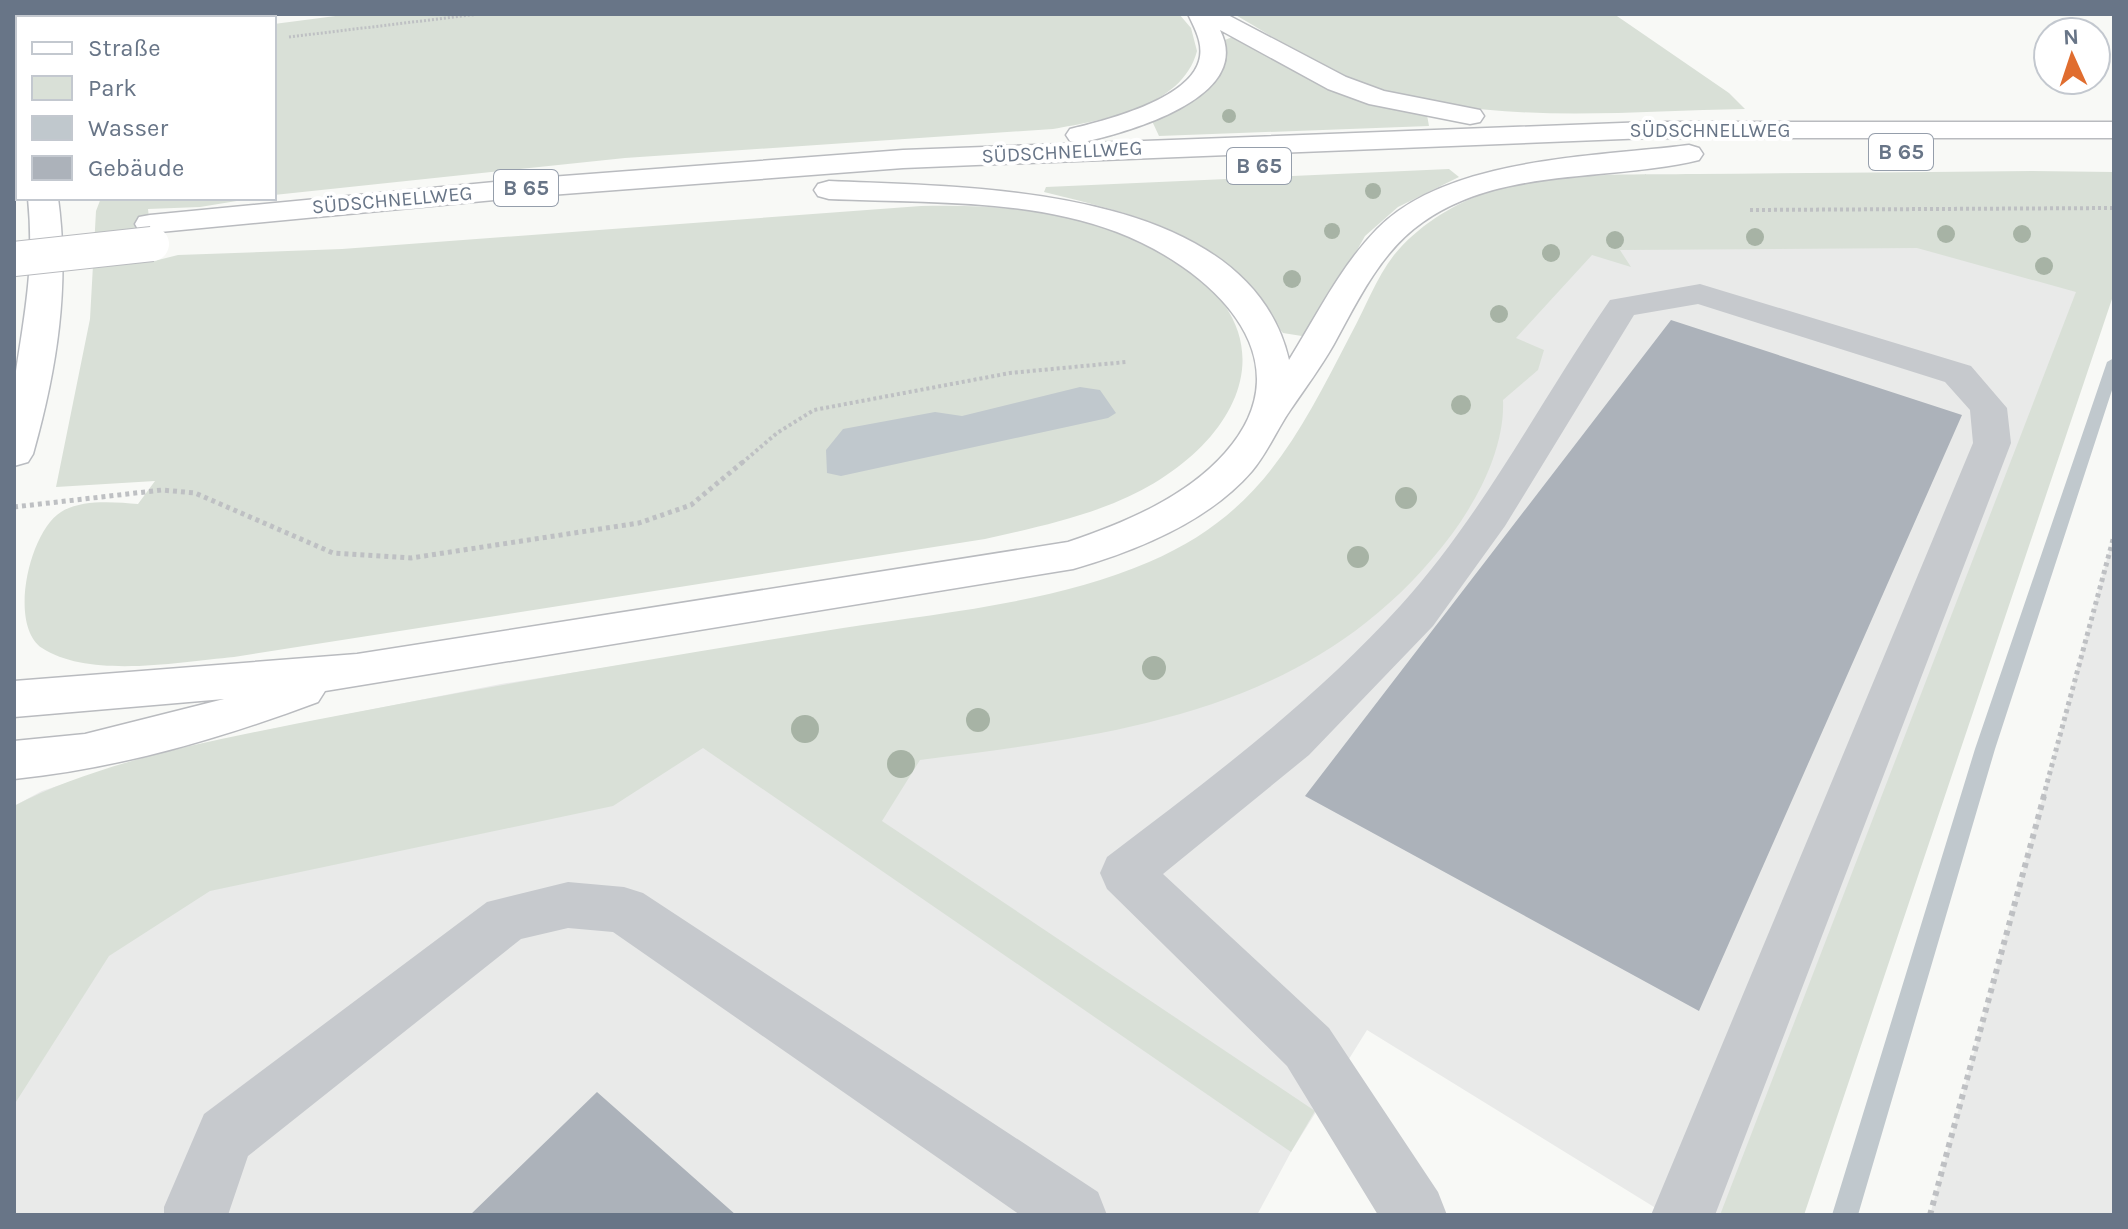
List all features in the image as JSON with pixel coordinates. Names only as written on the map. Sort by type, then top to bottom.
[{"type":"main road","points":[[903,159],[1054,141],[1096,132],[1161,107],[1208,75],[1216,58],[1216,42],[1200,14]]},
{"type":"main road","points":[[1208,14],[1297,63],[1378,98],[1514,122],[1648,130]]},
{"type":"main road","name":"SÜDSCHNELLWEG","points":[[14,259],[151,234],[537,187],[903,159],[1648,130],[2114,130]]},
{"type":"main road","name":"SÜDSCHNELLWEG","points":[[14,238],[151,234],[1250,166],[1689,154],[2114,153]]},
{"type":"main road","points":[[14,699],[357,671],[1073,555],[1117,540],[1202,494],[1234,467],[1299,374],[1373,252],[1395,227],[1433,202],[1480,185],[1689,154]]},
{"type":"main road","points":[[829,190],[1019,200],[1077,210],[1160,240],[1226,284],[1251,312],[1267,342],[1275,375],[1272,410]]},
{"type":"main road","points":[[14,454],[37,363],[47,303],[50,250],[43,200]]},
{"type":"main road","points":[[26,766],[215,721],[357,671]]},
{"type":"lane","points":[[1415,1215],[1308,1047],[1126,873],[1292,742],[1417,615],[1491,517],[1622,307],[1700,294],[1958,374],[1988,408],[1992,443],[1683,1215]]},
{"type":"lane","points":[[196,1215],[196,1207],[226,1135],[506,919],[568,905],[624,910],[1075,1215]]},
{"type":"path","points":[[284,38],[479,14]]},
{"type":"path","points":[[1750,210],[2114,208]]},
{"type":"path","points":[[14,507],[68,498],[162,490],[195,493],[333,553],[411,558],[639,523],[691,505],[777,433],[814,410],[1010,373],[1126,362]]},
{"type":"path","points":[[1930,1215],[2114,536]]},
{"type":"shaded area","points":[[2114,223],[1740,1215],[1667,1215],[1367,1030],[1291,1152],[1257,1215],[14,1215],[14,806],[42,791],[118,766],[267,730],[501,684],[659,659],[684,719],[1129,661],[1495,251]]},
{"type":"shaded area","points":[[2114,533],[2114,1215],[1930,1215]]},
{"type":"green space","points":[[14,14],[186,14],[16,16],[14,27]]},
{"type":"green space","points":[[351,14],[1179,14],[1191,28],[1197,51],[1189,70],[1175,86],[1158,98],[1117,115],[1053,129],[625,158],[276,195],[276,24]]},
{"type":"green space","points":[[1234,14],[1614,14],[1729,93],[1745,109],[1552,113],[1456,106],[1409,97],[1346,76]]},
{"type":"green space","points":[[1232,37],[1427,115],[1429,126],[1159,136],[1152,121],[1203,90],[1213,80],[1225,55],[1225,40]]},
{"type":"green space","points":[[1449,169],[1459,177],[1398,207],[1365,236],[1308,337],[1283,333],[1237,274],[1194,242],[1146,221],[1044,192],[1046,187]]},
{"type":"green space","points":[[2114,172],[2114,293],[1804,1215],[1720,1215],[2076,292],[1917,248],[1620,250],[1631,267],[1592,255],[1516,338],[1544,350],[1538,370],[1503,400],[1500,436],[1495,453],[1481,488],[1462,520],[1399,594],[1341,641],[1279,677],[1212,704],[1142,724],[1070,739],[920,760],[882,821],[1315,1111],[1291,1152],[703,748],[613,806],[210,891],[109,956],[14,1105],[14,806],[50,789],[88,774],[171,750],[256,732],[590,670],[1037,597],[1149,562],[1188,543],[1248,496],[1272,468],[1313,406],[1394,255],[1435,218],[1485,193],[1535,181],[1589,176]]},
{"type":"green space","points":[[100,200],[243,200],[200,207],[148,209],[154,261],[178,255],[342,249],[921,206],[982,207],[1042,213],[1101,226],[1129,237],[1157,250],[1203,281],[1231,315],[1242,351],[1239,387],[1222,421],[1195,453],[1158,481],[1114,503],[1034,528],[985,539],[234,657],[162,665],[84,663],[42,648],[32,636],[26,620],[25,600],[32,558],[40,538],[61,512],[88,503],[138,504],[155,481],[56,487],[90,319],[96,211]]},
{"type":"water","points":[[1080,387],[1100,390],[1116,413],[1108,418],[841,476],[827,473],[826,450],[843,429],[935,412],[962,416]]},
{"type":"building","points":[[1671,320],[1962,415],[1699,1011],[1305,796]]},
{"type":"building","points":[[597,1092],[736,1215],[470,1215]]},
{"type":"waterway","points":[[1845,1215],[1985,749],[2114,362]]}]
